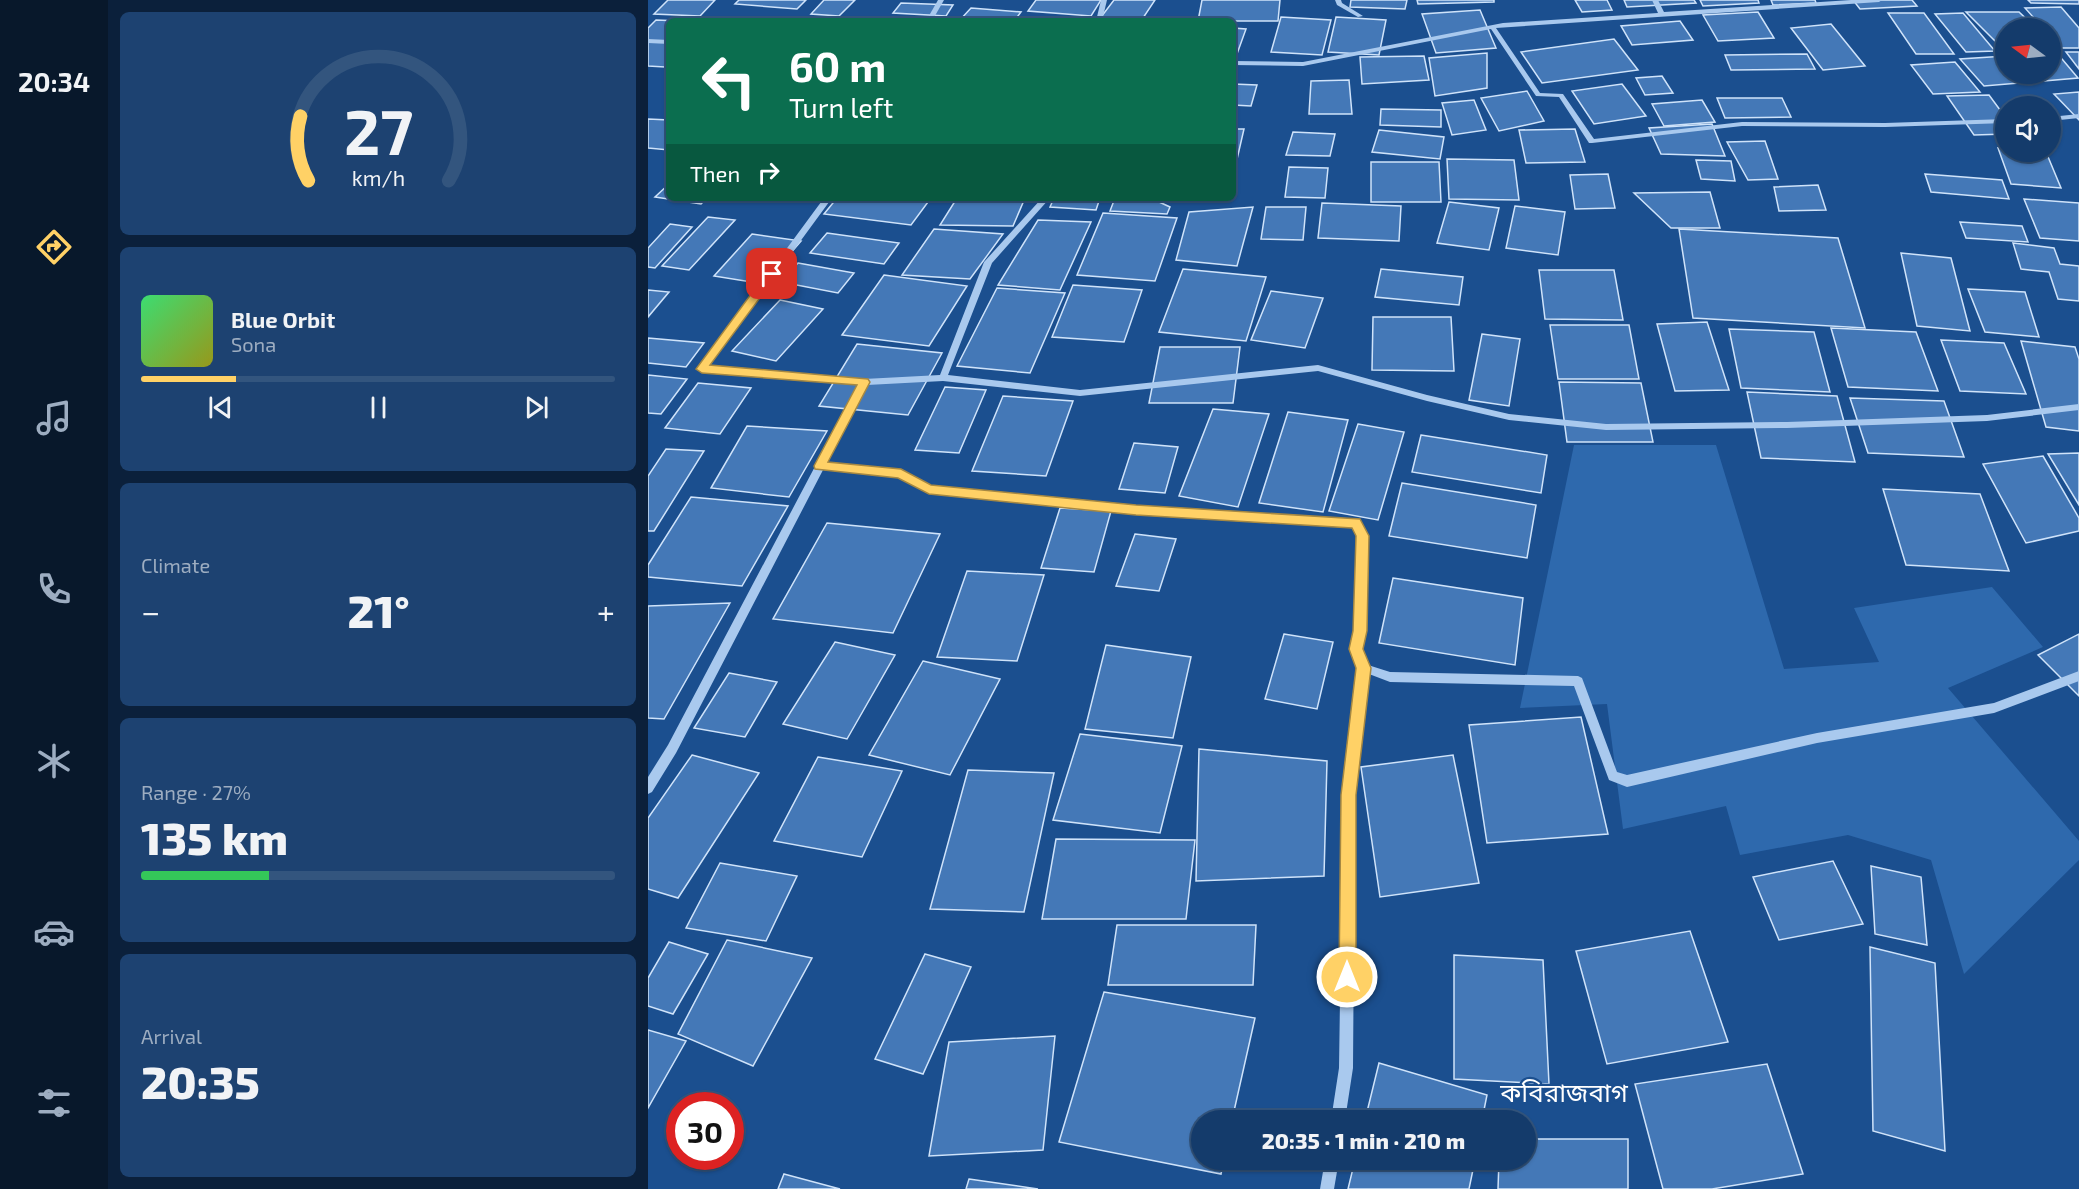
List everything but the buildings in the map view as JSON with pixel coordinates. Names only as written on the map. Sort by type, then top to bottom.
[{"type":"street","points":[[931,18],[941,0]]},
{"type":"street","points":[[1100,18],[1104,0]]},
{"type":"street","points":[[1338,0],[1339,4],[1360,16]]},
{"type":"street","points":[[1655,0],[1662,15]]},
{"type":"street","points":[[1765,0],[1768,8]]},
{"type":"street","points":[[1236,63],[1303,64],[1503,25],[1879,0]]},
{"type":"street","points":[[1493,28],[1538,95],[1561,95],[1592,141],[1742,124],[1995,121]]},
{"type":"street","points":[[648,41],[666,42]]},
{"type":"street","points":[[2061,118],[2079,116]]},
{"type":"street","points":[[826,201],[702,369],[864,382],[943,378],[1080,393],[1318,368],[1427,398],[1509,417],[1606,427],[1787,425],[1987,418],[2079,407]]},
{"type":"street","points":[[943,378],[988,262],[1043,201]]},
{"type":"street","points":[[648,788],[677,738],[864,382]]},
{"type":"street","points":[[820,466],[901,474],[929,489],[1136,510],[1356,523],[1363,536],[1360,631],[1356,649],[1364,668],[1349,795],[1346,1068],[1340,1110]]},
{"type":"street","points":[[1364,668],[1390,677],[1578,681],[1613,776],[1627,781],[1817,738],[1994,708],[2079,676]]},
{"type":"street","points":[[1327,1189],[1330,1170]]},
{"type":"shaded area","points":[[1574,445],[1716,445],[1784,669],[1879,662],[1854,608],[1992,587],[2043,647],[1948,688],[2079,841],[2079,860],[1964,974],[1931,860],[1848,835],[1740,855],[1726,806],[1623,829],[1607,704],[1520,708]]},
{"type":"district","name":"কবিরাজবাগ","points":[[1564,1091]]},
{"type":"route","points":[[772,274],[702,369],[864,382],[820,466],[901,474],[929,489],[1136,510],[1356,523],[1363,536],[1360,631],[1356,649],[1364,668],[1349,795],[1347,977]]}]
